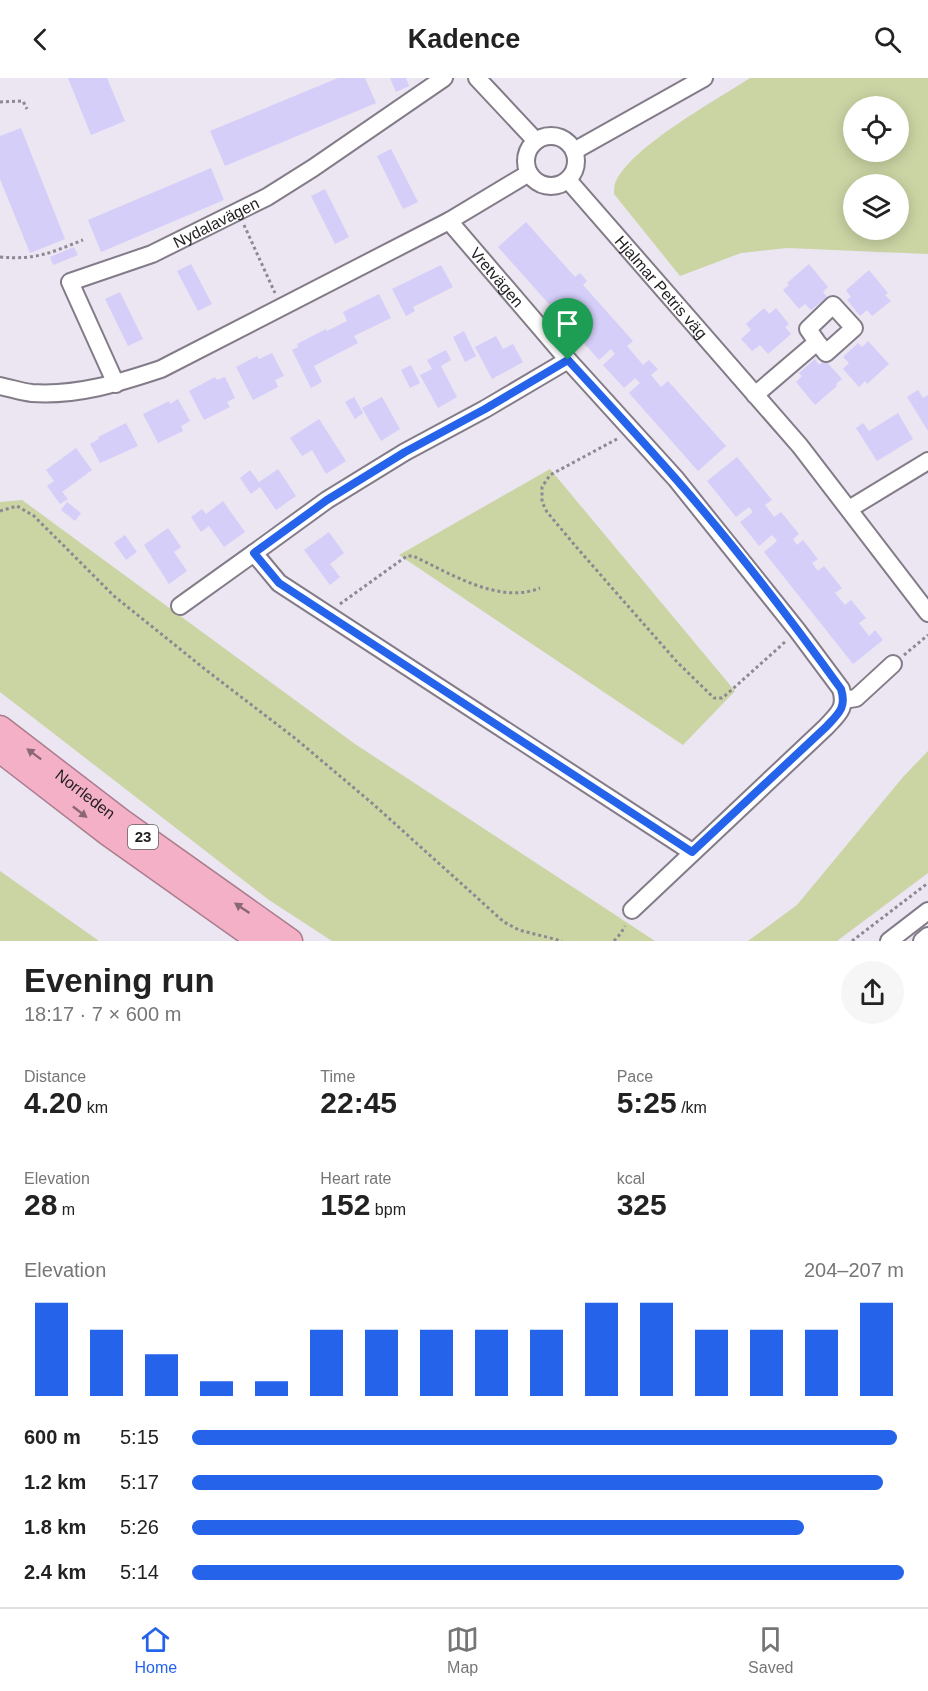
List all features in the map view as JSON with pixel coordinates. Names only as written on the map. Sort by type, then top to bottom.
[{"type":"highway","name":"Norrleden","points":[[0,728],[121,821],[290,941]]},
{"type":"highway","name":"Norrleden","points":[[0,750],[109,834],[260,941]]},
{"type":"street","name":"Nydalavägen","points":[[116,384],[70,282],[152,254],[267,197],[444,78]]},
{"type":"street","points":[[477,78],[536,141]]},
{"type":"street","points":[[574,151],[701,79]]},
{"type":"street","points":[[550,136],[557,137],[564,140],[574,151],[576,167],[568,180],[562,184],[547,187],[539,184],[528,173],[527,153],[536,141],[550,136]]},
{"type":"street","points":[[0,386],[31,393],[74,392],[116,384],[161,369],[449,221],[528,173]]},
{"type":"street","name":"Hjalmar Petris väg","points":[[568,180],[800,446],[928,613]]},
{"type":"street","name":"Vretvägen","points":[[449,221],[568,360],[676,479],[797,630],[841,689],[844,700]]},
{"type":"street","points":[[755,395],[817,342]]},
{"type":"street","points":[[180,606],[327,500],[405,452],[485,409],[568,360]]},
{"type":"street","points":[[849,509],[928,461]]},
{"type":"street","points":[[254,553],[279,583],[692,852]]},
{"type":"street","points":[[632,910],[826,727],[840,712],[844,700],[856,698],[893,664]]},
{"type":"street","points":[[889,941],[928,911]]},
{"type":"street","points":[[921,941],[928,936]]},
{"type":"path","points":[[0,102],[23,101],[27,109]]},
{"type":"path","points":[[238,211],[282,308]]},
{"type":"path","points":[[0,257],[27,259],[82,240]]},
{"type":"path","points":[[632,431],[550,475],[545,481],[542,487],[542,502],[560,527],[677,662],[714,698],[722,698],[727,694],[797,630]]},
{"type":"path","points":[[0,511],[17,506],[34,516],[114,596],[296,739],[373,804],[504,922],[519,930],[562,941]]},
{"type":"path","points":[[327,614],[407,556],[413,556],[446,573],[509,594],[532,592],[540,588]]},
{"type":"path","points":[[893,664],[928,635]]},
{"type":"path","points":[[852,941],[928,883]]},
{"type":"green space","points":[[750,78],[928,78],[928,254],[787,248],[741,253],[680,276],[614,194],[615,184],[625,167],[640,153],[697,111]]},
{"type":"green space","points":[[550,469],[735,691],[683,745],[399,555]]},
{"type":"green space","points":[[22,500],[355,744],[655,941],[332,941],[269,900],[0,692],[0,502]]},
{"type":"green space","points":[[928,751],[928,873],[837,941],[748,941],[797,905],[903,777]]},
{"type":"green space","points":[[0,871],[99,941],[0,941]]},
{"type":"building","points":[[68,78],[107,78],[125,121],[91,135]]},
{"type":"building","points":[[338,78],[365,78],[376,103],[225,166],[210,131]]},
{"type":"building","points":[[390,78],[406,78],[409,86],[396,92]]},
{"type":"building","points":[[21,128],[65,239],[30,253],[0,179],[0,136]]},
{"type":"building","points":[[391,149],[418,202],[403,209],[377,156]]},
{"type":"building","points":[[211,168],[224,200],[101,252],[88,220]]},
{"type":"building","points":[[325,189],[349,237],[335,244],[311,196]]},
{"type":"building","points":[[526,222],[575,277],[580,273],[587,281],[583,285],[633,341],[627,346],[643,365],[649,360],[658,369],[651,375],[661,387],[668,381],[726,446],[698,471],[629,393],[640,383],[635,378],[624,388],[603,365],[615,354],[611,349],[599,360],[498,247]]},
{"type":"building","points":[[74,247],[78,255],[53,265],[50,257]]},
{"type":"building","points":[[191,264],[212,304],[198,311],[177,271]]},
{"type":"building","points":[[809,264],[828,287],[823,292],[827,297],[811,310],[805,304],[799,309],[783,290],[789,285],[787,283]]},
{"type":"building","points":[[441,265],[453,287],[413,307],[415,311],[406,316],[392,289]]},
{"type":"building","points":[[869,270],[888,293],[885,295],[891,301],[872,316],[867,310],[860,316],[847,300],[851,297],[846,290]]},
{"type":"building","points":[[120,292],[143,339],[128,346],[105,299]]},
{"type":"building","points":[[379,294],[391,318],[354,336],[358,343],[314,366],[322,382],[311,388],[292,350],[298,347],[297,344],[347,321],[343,312]]},
{"type":"building","points":[[764,308],[769,314],[776,308],[789,324],[785,327],[791,334],[768,354],[760,345],[752,351],[741,339],[751,330],[746,324]]},
{"type":"building","points":[[464,331],[476,356],[465,362],[453,337]]},
{"type":"building","points":[[496,336],[503,349],[513,344],[523,362],[492,379],[475,347]]},
{"type":"building","points":[[868,341],[889,364],[867,384],[865,381],[859,387],[843,369],[849,363],[843,357],[858,343],[862,347]]},
{"type":"building","points":[[446,350],[451,360],[441,366],[457,397],[438,408],[420,375],[432,369],[427,360]]},
{"type":"building","points":[[272,353],[284,376],[275,380],[278,387],[253,400],[236,367],[257,356],[259,359]]},
{"type":"building","points":[[815,359],[819,365],[825,360],[842,379],[815,405],[796,382],[802,376],[799,373]]},
{"type":"building","points":[[411,365],[420,383],[410,388],[401,370]]},
{"type":"building","points":[[215,377],[217,380],[225,377],[235,398],[227,402],[230,407],[204,420],[189,391]]},
{"type":"building","points":[[918,390],[923,398],[928,395],[928,431],[907,397]]},
{"type":"building","points":[[354,397],[363,413],[355,419],[345,402]]},
{"type":"building","points":[[382,397],[400,429],[381,441],[362,408]]},
{"type":"building","points":[[178,399],[190,421],[181,426],[183,431],[158,443],[143,414]]},
{"type":"building","points":[[898,413],[913,439],[877,461],[856,428],[863,423],[869,431]]},
{"type":"building","points":[[319,419],[346,461],[326,474],[312,450],[302,456],[290,438]]},
{"type":"building","points":[[126,423],[138,446],[100,463],[90,444],[99,439],[98,437]]},
{"type":"building","points":[[76,448],[92,470],[62,492],[68,499],[60,504],[47,486],[54,481],[46,470]]},
{"type":"building","points":[[737,457],[772,500],[765,505],[774,517],[781,512],[799,534],[793,539],[797,545],[803,540],[818,559],[812,563],[818,571],[824,566],[842,588],[835,593],[845,605],[851,600],[866,618],[859,623],[869,636],[875,630],[883,640],[853,664],[764,552],[777,541],[772,535],[759,546],[740,522],[753,512],[749,507],[736,517],[707,481]]},
{"type":"building","points":[[278,469],[296,496],[276,510],[260,487],[251,494],[240,478],[250,470],[259,482]]},
{"type":"building","points":[[223,501],[245,532],[224,547],[209,526],[201,532],[191,517],[202,509],[206,514]]},
{"type":"building","points":[[67,502],[81,513],[75,521],[61,510]]},
{"type":"building","points":[[168,528],[181,547],[174,552],[187,571],[169,584],[144,545]]},
{"type":"building","points":[[329,532],[344,553],[330,564],[340,577],[330,585],[304,550]]},
{"type":"building","points":[[125,535],[137,552],[126,560],[114,543]]},
{"type":"route","points":[[568,360],[718,529],[841,689],[844,700],[840,712],[826,727],[692,852],[279,583],[254,553],[327,500],[405,452],[485,409],[568,360]]}]
